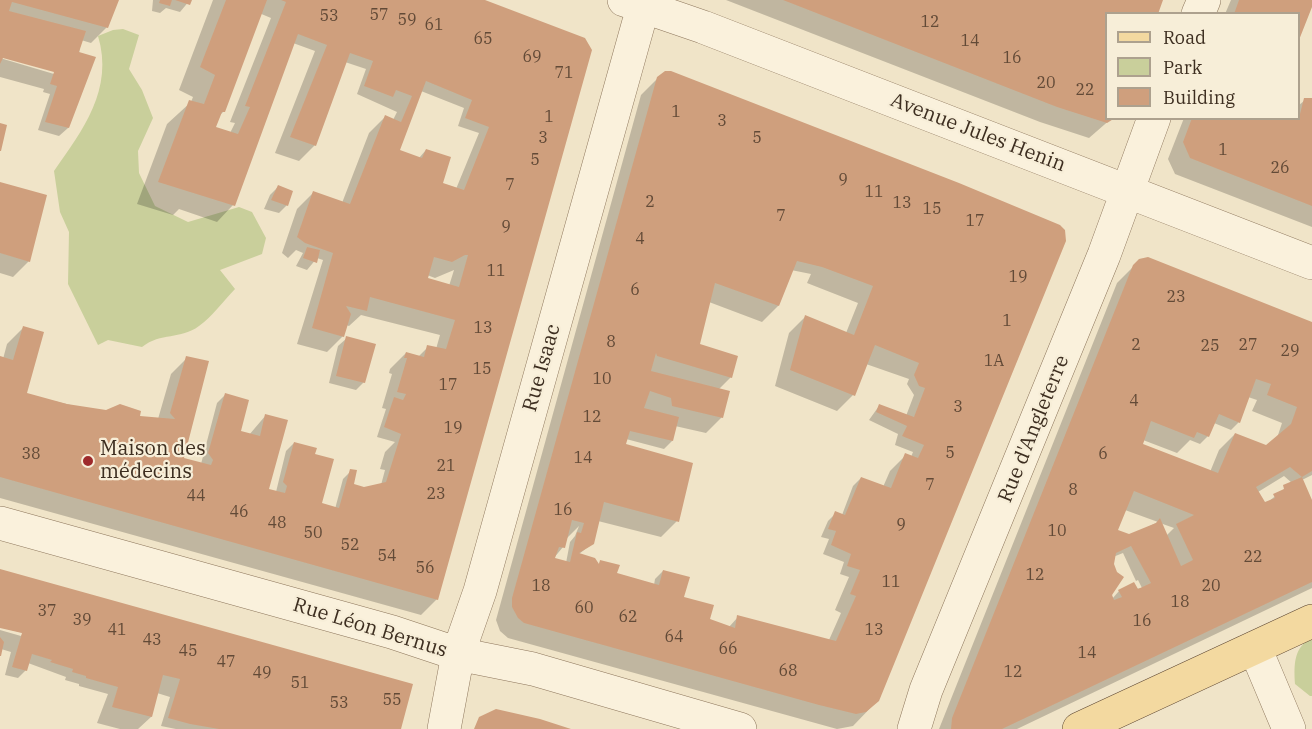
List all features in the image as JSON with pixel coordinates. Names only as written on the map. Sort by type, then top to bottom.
[{"type":"main road","points":[[1080,729],[1312,621]]},
{"type":"street","name":"Avenue Jules Henin","points":[[637,2],[1128,189],[1173,210],[1312,263]]},
{"type":"street","name":"Rue Isaac","points":[[444,729],[458,654],[480,591],[637,2]]},
{"type":"street","name":"Rue d'Angleterre","points":[[914,729],[926,690],[1100,266],[1152,123]]},
{"type":"street","name":"Rue Léon Bernus","points":[[0,523],[392,632],[458,654],[533,669],[740,729]]},
{"type":"street","points":[[1255,648],[1289,729]]},
{"type":"green space","points":[[123,29],[139,35],[129,69],[142,90],[153,118],[138,151],[139,173],[155,206],[188,222],[239,207],[252,212],[266,238],[262,254],[220,270],[235,289],[204,322],[185,333],[156,339],[142,347],[108,340],[98,345],[68,284],[69,232],[60,212],[54,171],[85,124],[99,91],[102,55],[98,36]]},
{"type":"green space","points":[[1312,638],[1312,696],[1310,696],[1295,684],[1295,670],[1296,658],[1301,646]]},
{"type":"building","points":[[0,0],[119,0],[108,28],[12,2],[9,11],[86,31],[79,52],[96,57],[69,128],[45,122],[57,86],[50,84],[54,72],[3,58],[0,64]]},
{"type":"building","points":[[160,0],[172,0],[170,6],[159,3]]},
{"type":"building","points":[[175,0],[192,0],[190,5]]},
{"type":"building","points":[[226,0],[267,0],[225,112],[222,112],[216,127],[238,134],[250,107],[245,106],[286,2],[281,0],[485,0],[585,38],[592,50],[438,600],[0,477],[0,356],[13,360],[23,326],[44,332],[27,393],[67,404],[106,410],[120,404],[141,411],[140,416],[175,419],[170,413],[186,356],[209,361],[184,458],[211,465],[213,460],[208,453],[225,393],[249,400],[241,431],[260,436],[265,414],[288,420],[269,489],[285,493],[287,486],[283,482],[294,442],[317,448],[315,454],[334,459],[322,503],[339,508],[350,469],[357,470],[354,484],[364,487],[386,482],[401,434],[384,427],[394,397],[403,400],[406,394],[397,392],[407,358],[404,358],[406,352],[424,357],[427,345],[446,349],[455,320],[370,297],[367,311],[346,306],[351,314],[344,337],[312,328],[333,253],[305,243],[297,237],[313,191],[350,204],[385,115],[401,122],[412,96],[396,90],[393,97],[364,86],[373,61],[350,53],[316,146],[290,137],[327,45],[298,34],[235,206],[158,182],[189,100],[204,104],[215,75],[200,67]],"holes":[[[426,81],[472,100],[465,118],[489,127],[464,190],[443,183],[451,157],[426,149],[422,158],[400,150]],[[468,255],[459,287],[428,278],[434,257],[452,262]]]},
{"type":"building","points":[[783,0],[1163,0],[1159,12],[1105,12],[1105,120],[1112,120],[1107,123],[1057,107]]},
{"type":"building","points":[[1239,0],[1312,0],[1312,7],[1300,37],[1300,12],[1235,12]]},
{"type":"building","points":[[665,71],[671,71],[959,183],[1060,225],[1065,230],[1066,241],[879,701],[866,712],[856,714],[819,705],[524,623],[512,607],[512,598],[657,77]],"holes":[[[797,261],[822,267],[873,286],[854,335],[805,315],[790,370],[855,396],[875,345],[919,363],[914,375],[919,386],[925,388],[914,417],[879,404],[876,412],[907,426],[902,436],[924,445],[918,458],[905,453],[891,488],[861,477],[845,515],[835,511],[828,529],[836,531],[831,545],[851,554],[847,566],[860,570],[850,594],[856,596],[836,641],[737,615],[735,628],[710,619],[714,605],[684,597],[690,577],[663,570],[659,585],[617,573],[620,565],[600,560],[599,564],[595,558],[579,553],[594,544],[604,502],[679,522],[693,463],[626,444],[630,431],[673,441],[679,417],[644,408],[650,391],[671,398],[672,406],[723,418],[730,391],[651,371],[656,353],[657,356],[732,378],[738,356],[700,344],[715,283],[779,306]],[[572,520],[584,523],[581,533],[577,532],[570,562],[555,558],[559,547],[565,548]]]},
{"type":"building","points":[[1304,98],[1312,98],[1312,206],[1190,158],[1183,142],[1191,120],[1300,120]]},
{"type":"building","points":[[0,123],[7,125],[1,151],[0,151]]},
{"type":"building","points":[[0,182],[47,195],[30,262],[0,253]]},
{"type":"building","points":[[278,185],[293,191],[288,206],[271,200]]},
{"type":"building","points":[[307,247],[320,250],[317,263],[303,258]]},
{"type":"building","points":[[1148,257],[1312,322],[1312,471],[1302,477],[1312,500],[1312,582],[1002,729],[951,729],[952,718],[1133,265],[1139,259]],"holes":[[[1256,379],[1271,384],[1267,395],[1297,407],[1291,424],[1266,445],[1235,433],[1218,473],[1143,444],[1151,421],[1194,438],[1197,432],[1209,437],[1219,414],[1240,423]],[[1290,467],[1302,477],[1283,485],[1284,489],[1273,494],[1275,498],[1265,502],[1256,487]],[[1134,491],[1194,515],[1176,524],[1193,560],[1181,566],[1160,518],[1156,523],[1129,534],[1118,530]],[[1131,546],[1151,583],[1138,589],[1134,582],[1118,590],[1122,597],[1114,600],[1112,595],[1124,577],[1117,572],[1114,564],[1116,553]]]},
{"type":"building","points":[[346,336],[376,344],[365,383],[336,376]]},
{"type":"building","points":[[0,569],[413,684],[401,729],[219,729],[190,724],[168,718],[180,679],[163,675],[152,717],[112,707],[118,687],[86,678],[86,676],[72,672],[73,669],[50,662],[52,660],[32,654],[27,671],[12,667],[22,633],[0,628]]},
{"type":"building","points":[[0,637],[4,642],[1,656],[0,656]]},
{"type":"building","points":[[496,709],[571,729],[474,729],[479,717]]},
{"type":"place","name":"Maison des médecins","points":[[88,461]]}]
